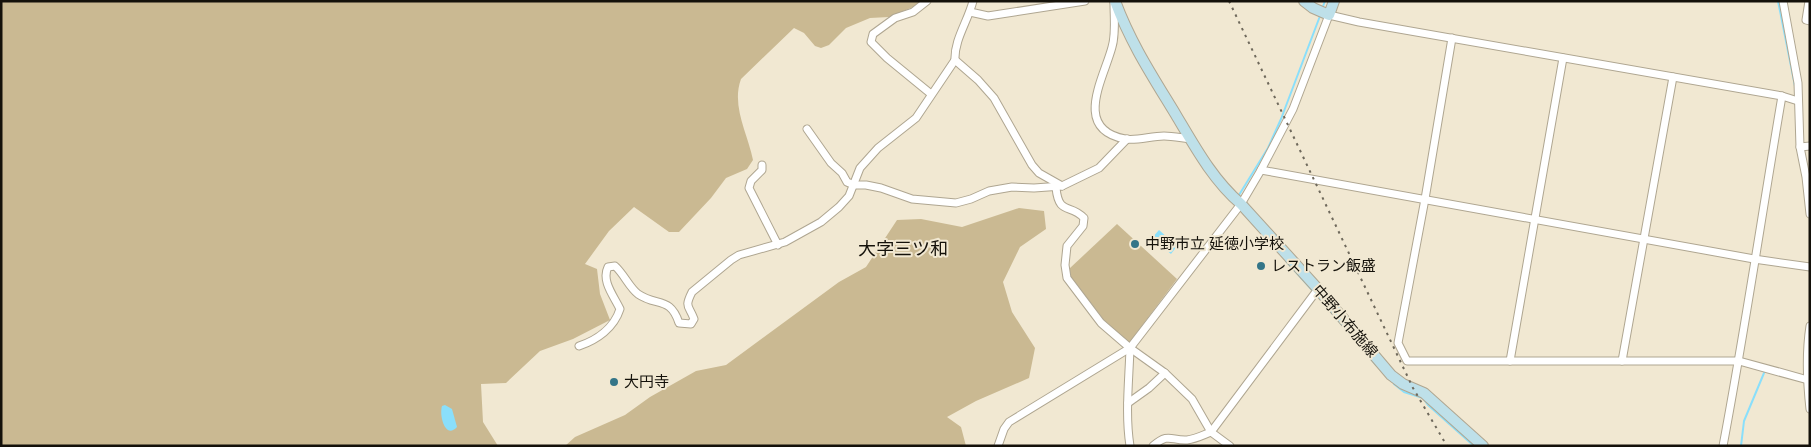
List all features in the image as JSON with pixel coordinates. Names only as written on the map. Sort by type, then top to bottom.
[{"type":"main road","name":"中野小布施線","points":[[1114,1],[1133,44],[1206,166],[1318,289],[1391,375],[1403,384],[1424,393],[1483,446]]},
{"type":"main road","points":[[1309,4],[1329,15],[1334,1]]},
{"type":"street","points":[[927,1],[913,12],[896,18],[873,34],[871,42],[886,58],[932,94]]},
{"type":"street","points":[[970,12],[988,16],[1085,1]]},
{"type":"street","points":[[1114,1],[1113,44],[1095,101],[1094,113],[1100,126],[1110,134],[1126,139],[1164,136],[1190,139]]},
{"type":"street","points":[[1783,1],[1798,83],[1800,147],[1806,177],[1810,214]]},
{"type":"street","points":[[1808,1],[1806,20],[1810,21]]},
{"type":"street","points":[[578,346],[600,335],[616,319],[620,309],[606,279],[605,272],[608,267],[615,266],[637,293],[645,298],[671,307],[679,323],[691,324],[694,319],[688,308],[692,292],[730,260],[739,255],[778,245],[821,222],[839,207],[849,196],[860,168],[868,157],[916,118],[955,60],[955,52],[970,12],[971,2]]},
{"type":"street","points":[[998,446],[1004,429],[1010,422],[1130,348],[1241,204],[1293,109],[1329,15],[1359,22],[1782,96],[1798,101]]},
{"type":"street","points":[[1452,38],[1426,199],[1398,343],[1407,362],[1739,361],[1808,380]]},
{"type":"street","points":[[1510,361],[1563,58]]},
{"type":"street","points":[[955,60],[978,80],[994,98],[1032,165],[1039,173],[1059,187]]},
{"type":"street","points":[[1622,361],[1673,77]]},
{"type":"street","points":[[1723,446],[1739,361],[1754,259],[1782,96]]},
{"type":"street","points":[[807,129],[847,182],[854,185],[866,184],[912,199],[956,204],[989,191],[1012,187],[1059,187],[1099,168],[1126,139]]},
{"type":"street","points":[[1800,147],[1810,146]]},
{"type":"street","points":[[762,164],[762,170],[751,180],[749,188],[778,245]]},
{"type":"street","points":[[1261,170],[1754,259],[1810,267]]},
{"type":"street","points":[[1059,187],[1057,199],[1060,204],[1067,210],[1078,211],[1084,218],[1083,226],[1066,246],[1065,264],[1067,278],[1101,323],[1130,348],[1165,373],[1192,399],[1211,432],[1230,446]]},
{"type":"street","points":[[1153,446],[1161,439],[1171,437],[1185,440],[1197,438],[1211,432],[1318,289]]},
{"type":"street","points":[[1810,326],[1808,339],[1810,409]]},
{"type":"street","points":[[1130,348],[1128,403],[1130,446]]},
{"type":"street","points":[[1128,403],[1149,388],[1165,373]]},
{"type":"shaded area","points":[[1,1],[921,1],[913,7],[889,17],[870,18],[846,28],[829,45],[821,48],[815,46],[804,33],[794,28],[741,79],[738,89],[739,110],[753,160],[747,169],[726,178],[711,198],[679,232],[669,232],[634,207],[609,231],[585,264],[597,269],[600,294],[610,320],[573,339],[540,351],[506,383],[481,384],[483,422],[498,446],[1,446]]},
{"type":"shaded area","points":[[1019,208],[1044,211],[1046,229],[1020,247],[1003,282],[1012,312],[1035,348],[1029,378],[976,401],[947,417],[961,427],[966,446],[565,446],[575,437],[625,415],[650,397],[696,371],[726,365],[839,282],[866,267],[897,220],[921,219],[962,227]]},
{"type":"shaded area","points":[[1117,224],[1177,279],[1129,343],[1104,320],[1071,277],[1069,269]]},
{"type":"water","points":[[1159,230],[1177,246],[1171,254],[1152,238]]},
{"type":"water","points":[[445,405],[452,409],[457,427],[453,430],[446,428],[442,420],[441,410],[442,406]]},
{"type":"waterway","points":[[1322,9],[1325,1]]},
{"type":"waterway","points":[[1778,1],[1795,86]]},
{"type":"waterway","points":[[1239,195],[1268,148],[1320,16]]},
{"type":"waterway","points":[[1286,261],[1313,291]]},
{"type":"waterway","points":[[1327,307],[1377,366]]},
{"type":"waterway","points":[[1741,446],[1744,421],[1764,373]]},
{"type":"waterway","points":[[1394,384],[1404,392],[1423,398],[1428,405],[1474,446]]},
{"type":"railway","points":[[1229,1],[1413,388],[1447,446]]},
{"type":"place","name":"中野市立 延徳小学校","points":[[1135,244]]},
{"type":"place","name":"レストラン飯盛","points":[[1261,266]]},
{"type":"place","name":"大円寺","points":[[614,382]]},
{"type":"district","name":"大字三ツ和","points":[[903,249]]}]
